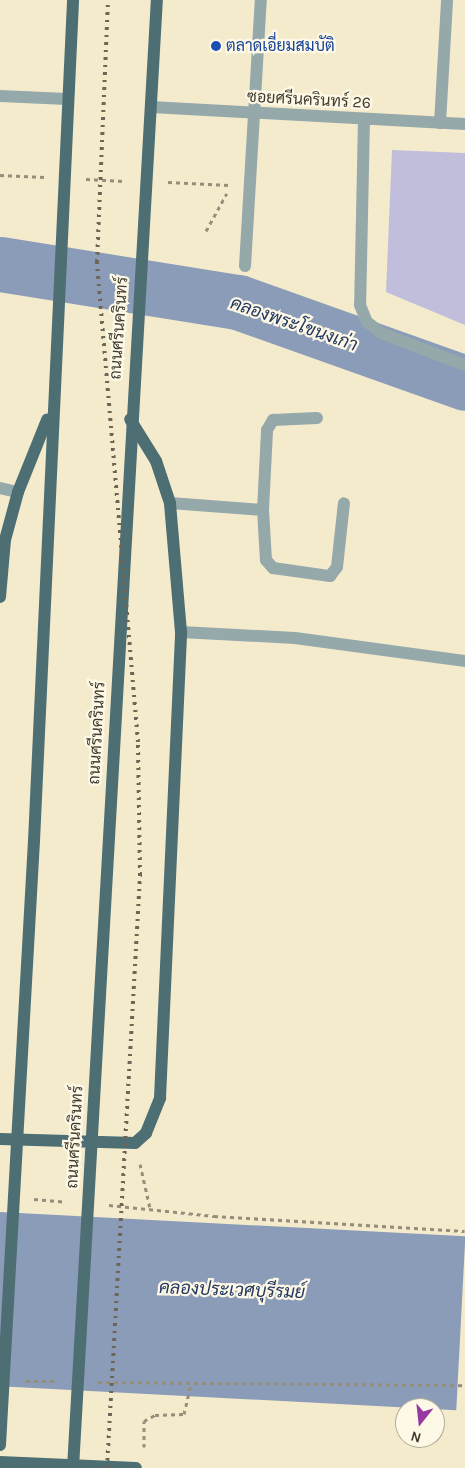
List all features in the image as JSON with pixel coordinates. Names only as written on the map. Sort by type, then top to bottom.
[{"type":"main road","points":[[0,1446],[34,840],[51,410],[73,0]]},
{"type":"main road","name":"ถนนศรีนครินทร์","points":[[72,1468],[136,310],[145,203],[157,0]]},
{"type":"main road","points":[[0,597],[5,540],[18,492],[51,410]]},
{"type":"main road","points":[[0,1139],[135,1143],[146,1133],[160,1098],[181,632],[170,503],[156,461],[130,419]]},
{"type":"main road","points":[[0,1462],[140,1463]]},
{"type":"street","points":[[245,266],[262,0]]},
{"type":"street","points":[[440,123],[447,0]]},
{"type":"street","points":[[0,96],[67,99]]},
{"type":"street","name":"ซอยศรีนครินทร์ 26","points":[[151,108],[465,124]]},
{"type":"street","points":[[364,120],[360,305],[367,322],[381,333],[465,365]]},
{"type":"street","points":[[317,418],[273,420],[267,430],[263,510],[266,560],[273,568],[330,576],[337,567],[344,503]]},
{"type":"street","points":[[0,488],[18,492]]},
{"type":"street","points":[[170,503],[263,510]]},
{"type":"street","points":[[181,632],[295,638],[465,661]]},
{"type":"path","points":[[0,175],[48,177]]},
{"type":"path","points":[[77,179],[135,181]]},
{"type":"path","points":[[164,182],[231,185],[206,231]]},
{"type":"path","points":[[135,1143],[150,1208]]},
{"type":"path","points":[[28,1199],[75,1202]]},
{"type":"path","points":[[103,1204],[214,1216],[465,1231]]},
{"type":"path","points":[[140,1463],[144,1421],[156,1415],[184,1414],[191,1383],[465,1385]]},
{"type":"water","name":"คลองประเวศบุรีรมย์","points":[[0,1212],[465,1236],[456,1410],[445,1410],[445,1398],[395,1398],[395,1407],[0,1386]]},
{"type":"building","points":[[392,150],[465,153],[465,325],[386,292]]},
{"type":"waterway","name":"คลองพระโขนงเก่า","points":[[0,264],[238,302],[465,383]]},
{"type":"railway","points":[[107,1468],[140,875],[138,742],[97,262],[108,0]]},
{"type":"place","name":"ตลาดเอี่ยมสมบัติ","points":[[216,46]]}]
